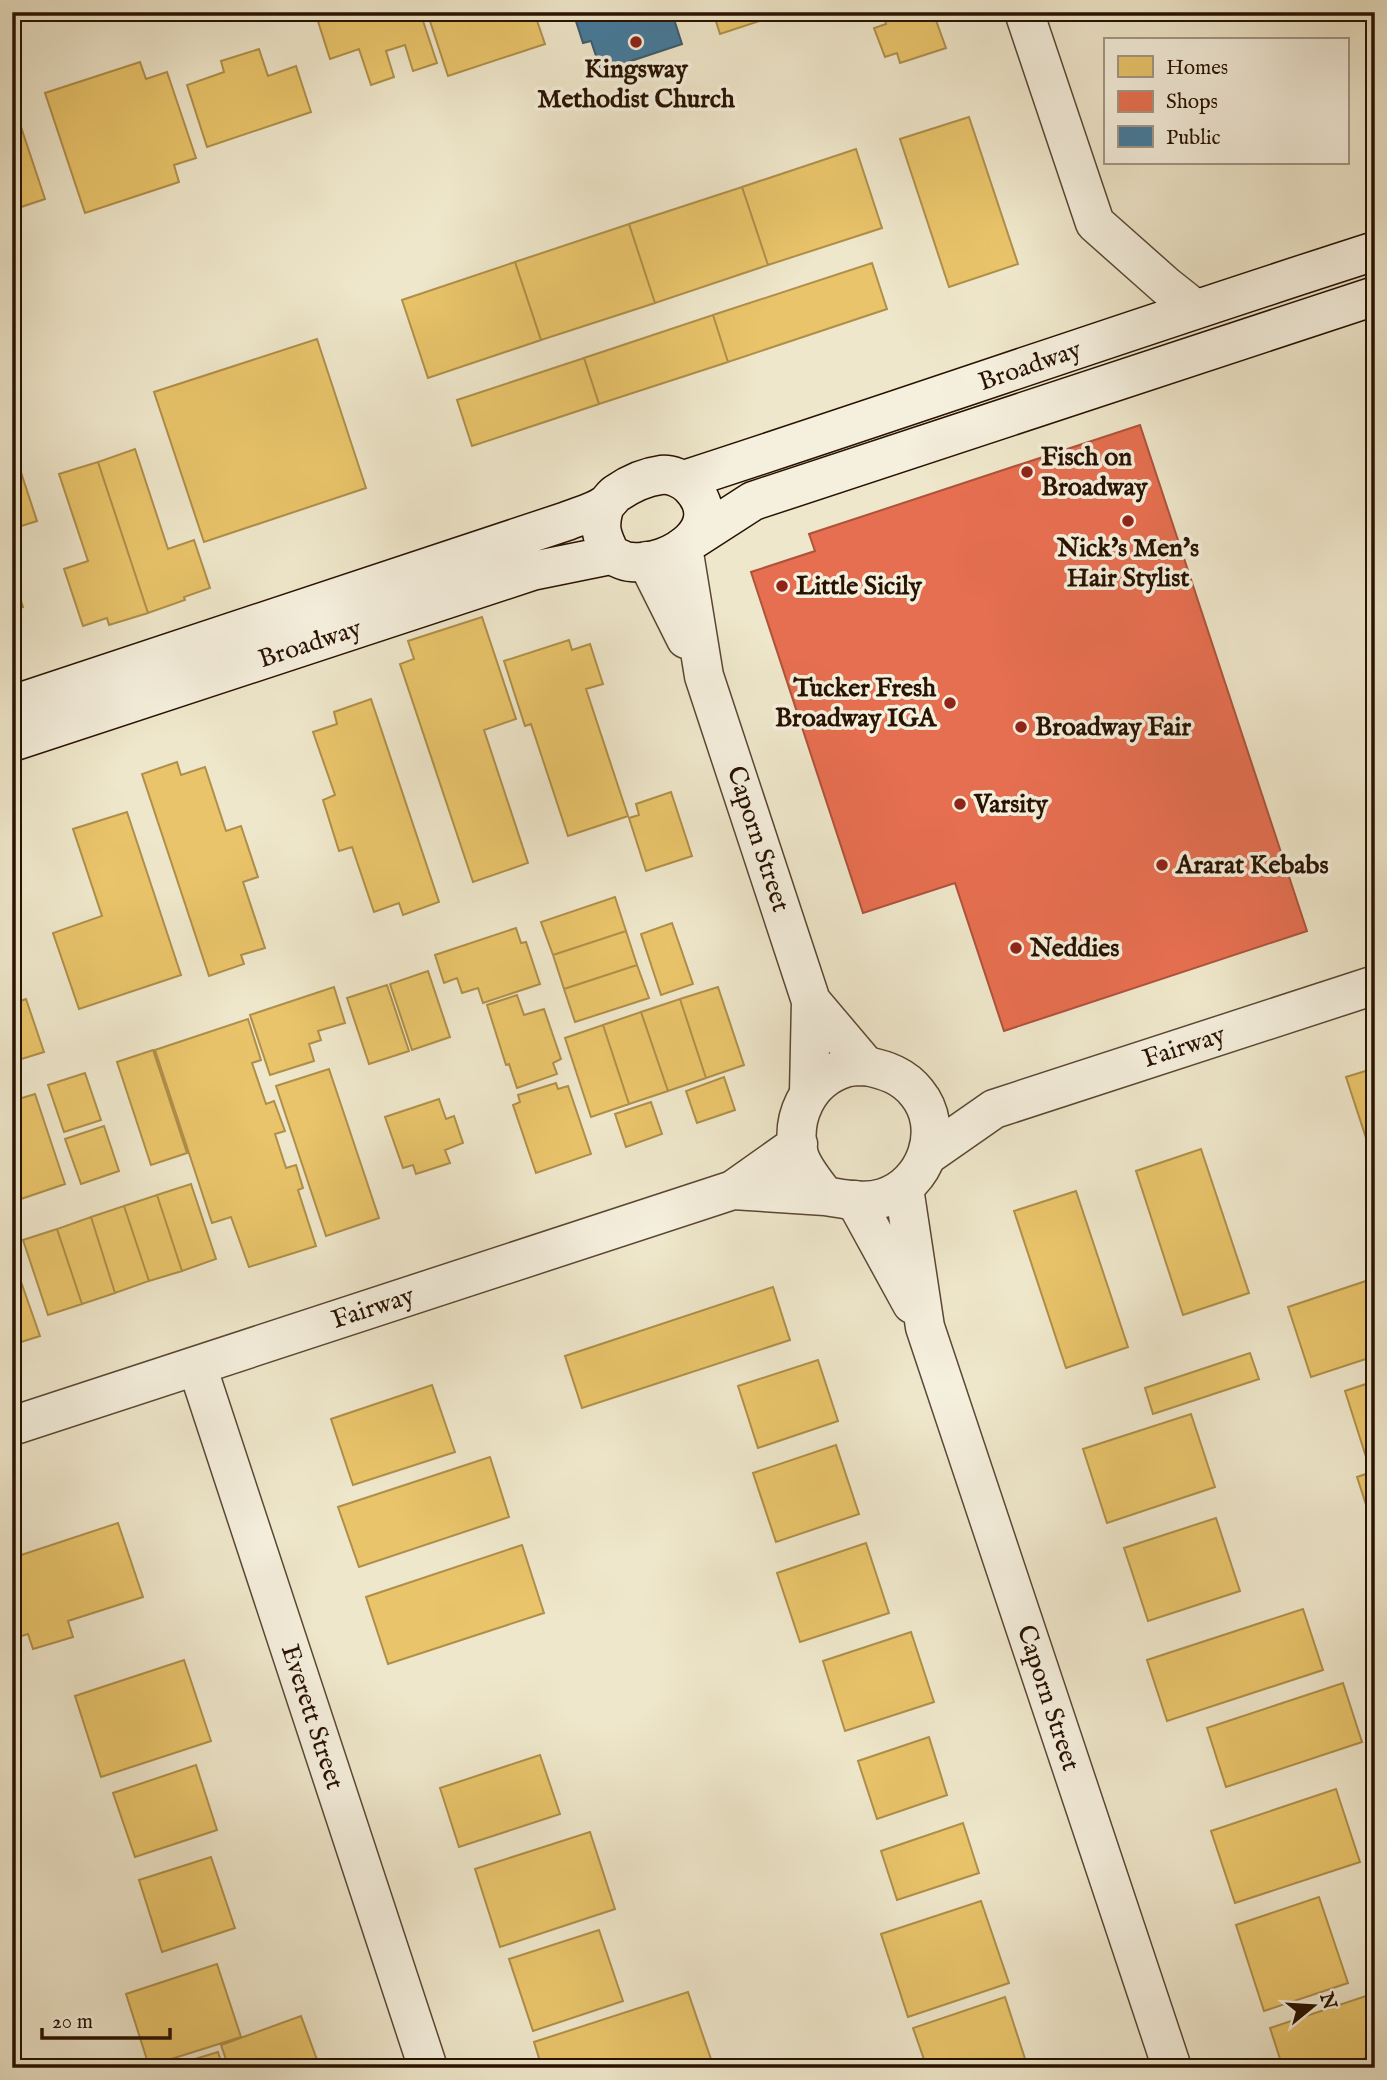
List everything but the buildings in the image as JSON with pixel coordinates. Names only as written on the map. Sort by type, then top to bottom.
[{"type":"street","points":[[1024,12],[1095,223],[1195,309]]},
{"type":"street","name":"Broadway","points":[[684,480],[1375,251]]},
{"type":"street","name":"Broadway","points":[[688,543],[754,501],[1375,296]]},
{"type":"street","points":[[664,475],[684,480],[696,493],[704,516],[702,527],[688,543],[673,553],[629,558],[602,538],[600,521],[605,505],[615,494],[639,480],[664,475]]},
{"type":"street","name":"Broadway","points":[[12,705],[567,521],[605,505]]},
{"type":"street","name":"Caporn Street","points":[[688,543],[704,676],[811,1002],[809,1093]]},
{"type":"street","name":"Broadway","points":[[12,742],[532,571],[629,558]]},
{"type":"street","name":"Caporn Street","points":[[629,558],[704,676]]},
{"type":"street","name":"Fairway","points":[[928,1155],[994,1109],[1375,985]]},
{"type":"street","name":"Caporn Street","points":[[811,1002],[866,1066]]},
{"type":"street","points":[[866,1066],[886,1070],[904,1080],[919,1094],[928,1113],[931,1134],[928,1155],[918,1173],[904,1188],[885,1198],[865,1202],[840,1198],[800,1157],[795,1135],[799,1113],[809,1093],[825,1077],[845,1068],[866,1066]]},
{"type":"street","name":"Fairway","points":[[919,1094],[994,1109]]},
{"type":"street","name":"Fairway","points":[[12,1426],[733,1190],[798,1144]]},
{"type":"street","name":"Caporn Street","points":[[904,1188],[925,1327],[1171,2068]]},
{"type":"street","name":"Fairway","points":[[733,1190],[840,1198]]},
{"type":"street","name":"Caporn Street","points":[[840,1198],[925,1327]]},
{"type":"street","name":"Everett Street","points":[[197,1366],[428,2068]]},
{"type":"place","name":"Kingsway Methodist Church","points":[[636,42]]},
{"type":"place","name":"Fisch on Broadway","points":[[1027,472]]},
{"type":"place","name":"Nick's Men's Hair Stylist","points":[[1128,521]]},
{"type":"place","name":"Little Sicily","points":[[782,586]]},
{"type":"place","name":"Tucker Fresh Broadway IGA","points":[[950,703]]},
{"type":"place","name":"Broadway Fair","points":[[1021,727]]},
{"type":"place","name":"Varsity","points":[[960,804]]},
{"type":"place","name":"Ararat Kebabs","points":[[1162,865]]},
{"type":"place","name":"Neddies","points":[[1016,948]]}]
